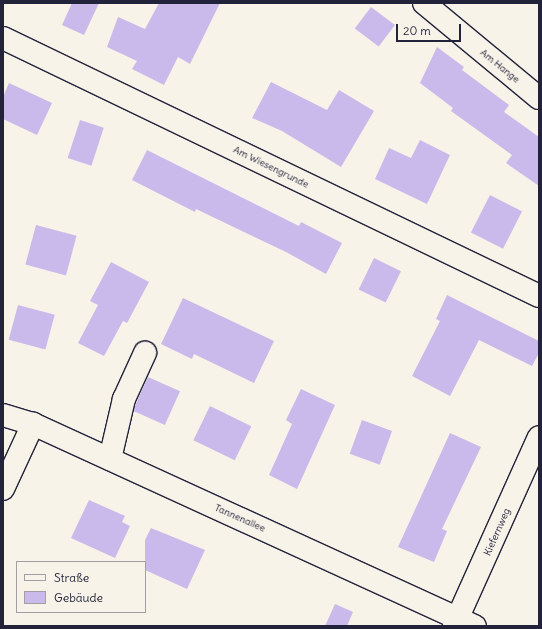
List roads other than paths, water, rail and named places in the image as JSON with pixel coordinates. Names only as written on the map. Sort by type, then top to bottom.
[{"type":"street","name":"Am Hange","points":[[424,3],[539,98]]},
{"type":"street","name":"Am Wiesengrunde","points":[[3,38],[539,296]]},
{"type":"street","points":[[110,459],[124,399],[145,353]]},
{"type":"street","name":"Tannenallee","points":[[3,415],[33,424],[463,623]]},
{"type":"street","points":[[3,489],[33,424]]},
{"type":"street","name":"Kiefernweg","points":[[463,623],[539,437]]}]
